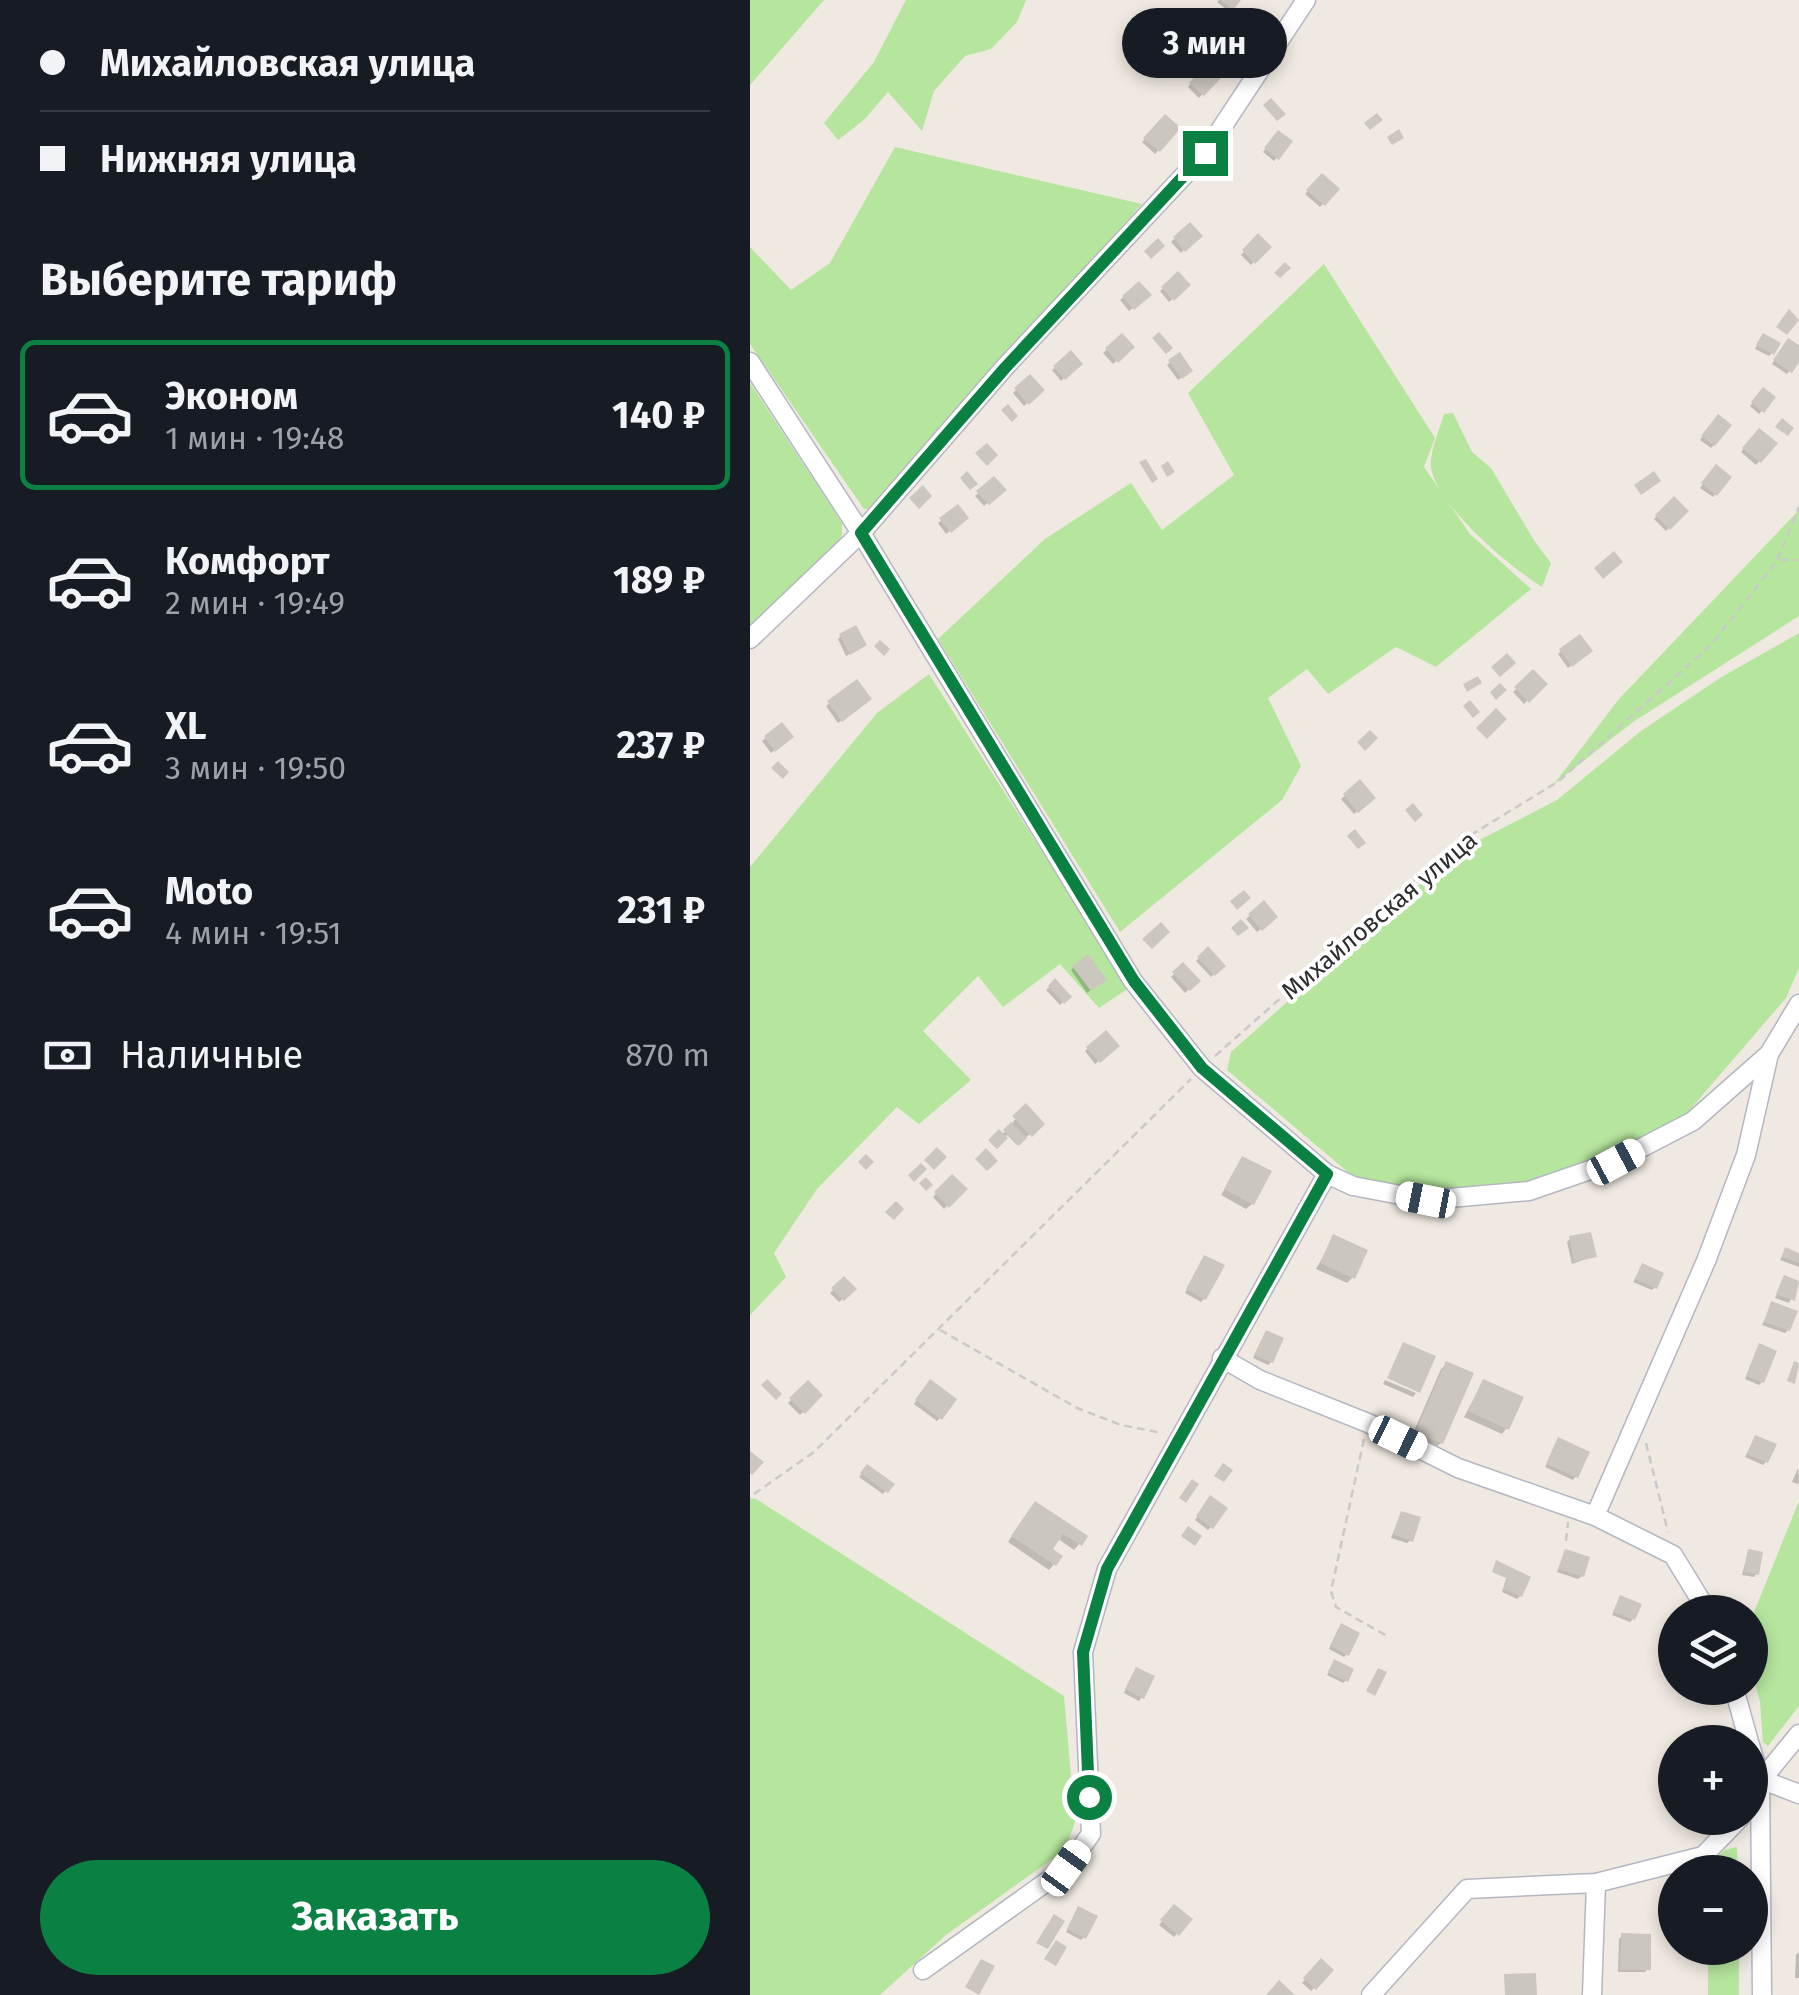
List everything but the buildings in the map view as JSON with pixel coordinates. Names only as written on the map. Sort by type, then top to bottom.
[{"type":"street","points":[[750,638],[861,533],[1005,368],[1205,153],[1306,0]]},
{"type":"street","points":[[750,362],[861,533],[1134,981],[1202,1068],[1327,1174],[1352,1186],[1426,1200],[1529,1192],[1616,1162],[1693,1121],[1770,1054]]},
{"type":"street","points":[[1596,1516],[1706,1262],[1746,1155],[1770,1054],[1799,1004]]},
{"type":"street","points":[[923,1970],[1066,1868],[1091,1834],[1083,1652],[1107,1569],[1327,1174]]},
{"type":"street","points":[[1222,1358],[1260,1380],[1368,1423],[1458,1468],[1596,1516],[1674,1555],[1698,1595]]},
{"type":"street","points":[[1768,1770],[1799,1734]]},
{"type":"street","points":[[1768,1782],[1799,1794]]},
{"type":"street","points":[[1372,1995],[1467,1889],[1596,1883],[1703,1856],[1723,1835]]},
{"type":"street","points":[[1761,1835],[1762,1995]]},
{"type":"street","points":[[1592,1995],[1596,1883]]},
{"type":"path","name":"Михайловская улица","points":[[754,1494],[814,1452],[1202,1068],[1453,846],[1559,781],[1710,645],[1777,560],[1799,507]]},
{"type":"path","points":[[1777,560],[1799,560]]},
{"type":"path","points":[[938,1329],[1077,1408],[1121,1424],[1180,1437]]},
{"type":"path","points":[[1638,1412],[1674,1555]]},
{"type":"path","points":[[1368,1423],[1331,1591],[1336,1607],[1388,1636]]},
{"type":"green space","points":[[750,0],[824,0],[750,85]]},
{"type":"green space","points":[[906,0],[1026,0],[1017,22],[991,49],[965,56],[934,91],[922,131],[888,92],[864,120],[838,140],[824,123],[874,62]]},
{"type":"green space","points":[[895,147],[1142,204],[875,509],[864,509],[750,344],[750,247],[791,290],[830,263]]},
{"type":"green space","points":[[1324,264],[1435,438],[1424,467],[1470,534],[1531,589],[1436,667],[1396,647],[1328,694],[1307,669],[1268,698],[1301,766],[1282,800],[1120,932],[938,639],[1045,539],[1131,483],[1162,530],[1234,475],[1188,393]]},
{"type":"green space","points":[[750,383],[842,523],[842,535],[835,548],[750,630]]},
{"type":"green space","points":[[1453,413],[1472,452],[1491,468],[1551,563],[1542,587],[1477,535],[1436,483],[1431,468],[1433,448],[1444,414]]},
{"type":"green space","points":[[1799,510],[1799,616],[1633,722],[1554,784],[1619,699]]},
{"type":"green space","points":[[1799,633],[1799,968],[1786,998],[1687,1113],[1614,1151],[1524,1182],[1429,1190],[1356,1179],[1227,1070],[1231,1052],[1456,852],[1557,800],[1641,731],[1720,678]]},
{"type":"green space","points":[[929,674],[1129,988],[1099,1008],[1060,964],[1003,1007],[978,976],[923,1031],[971,1080],[919,1124],[897,1107],[817,1189],[774,1253],[786,1277],[750,1315],[750,867],[877,713]]},
{"type":"green space","points":[[750,1498],[1064,1696],[1075,1822],[1065,1850],[946,1935],[880,1995],[750,1995]]},
{"type":"green space","points":[[1799,1501],[1799,1706],[1768,1746],[1768,1725],[1762,1725],[1760,1705],[1768,1705],[1768,1595],[1761,1595]]},
{"type":"green space","points":[[1737,1847],[1737,1855],[1719,1855]]},
{"type":"green space","points":[[1708,1965],[1739,1965],[1739,1995],[1708,1995]]},
{"type":"route","points":[[1089,1797],[1083,1652],[1107,1569],[1327,1174],[1202,1068],[1134,981],[861,533],[1005,368],[1205,153]]}]
